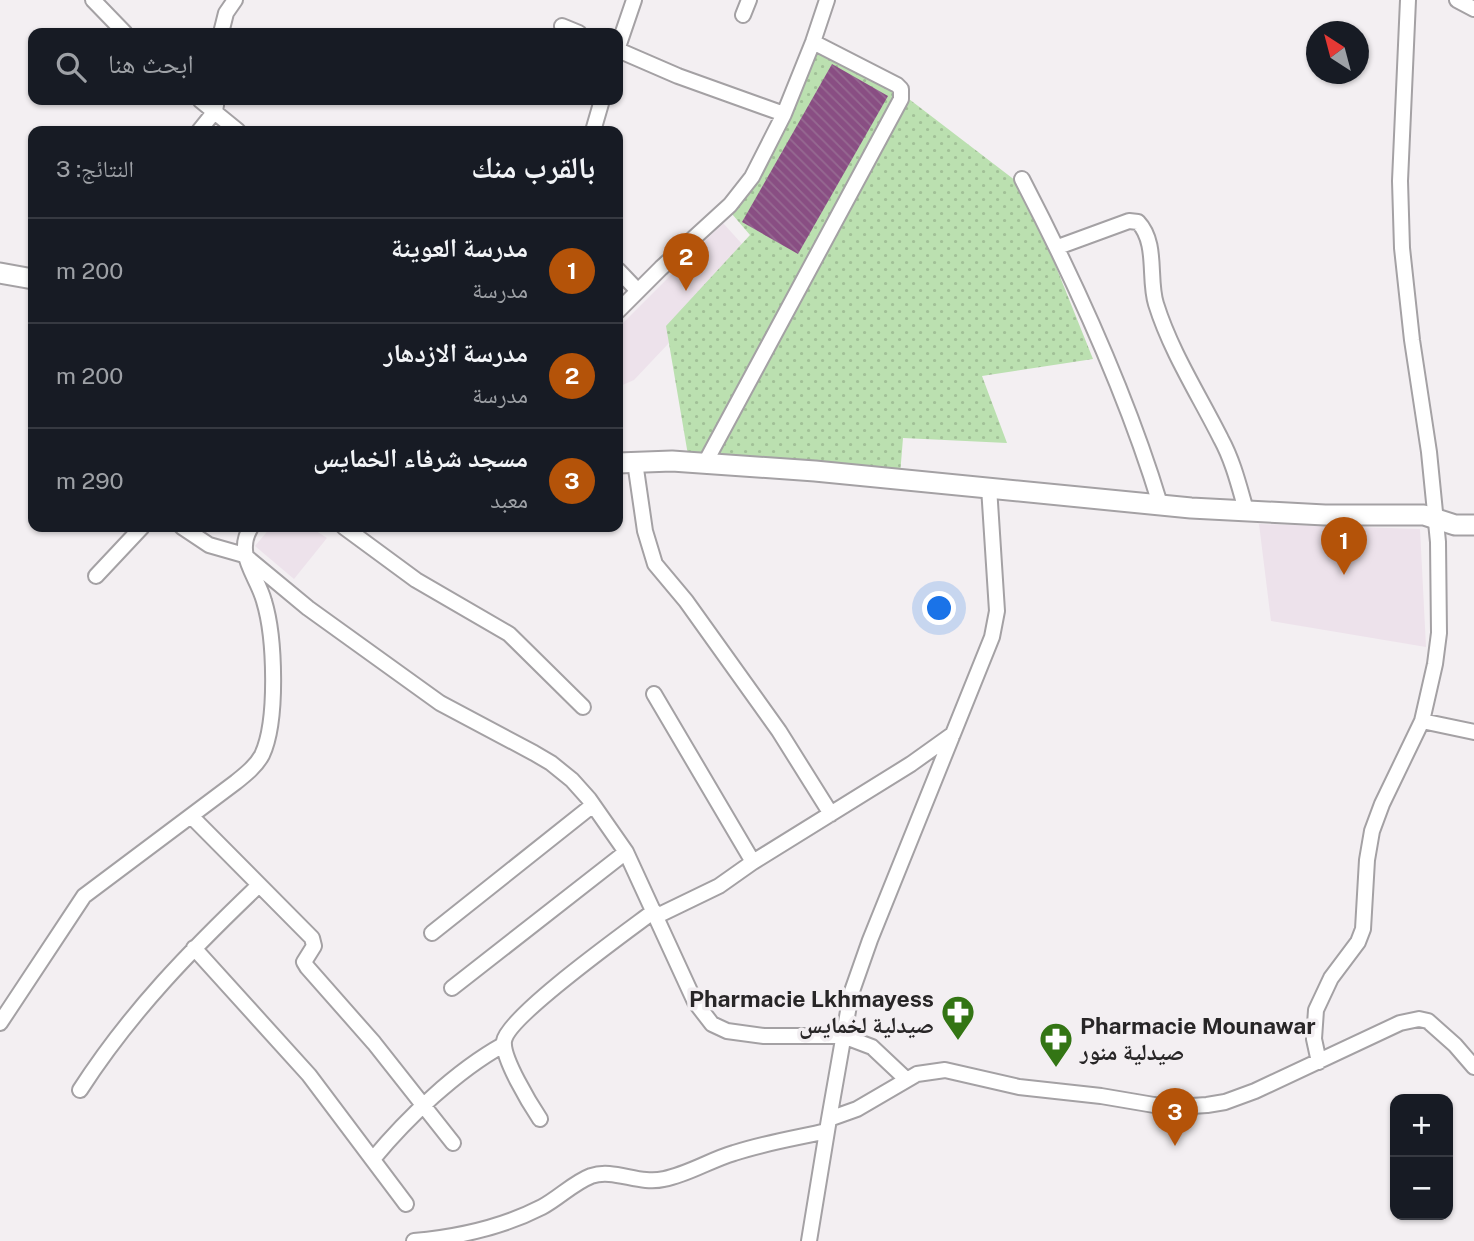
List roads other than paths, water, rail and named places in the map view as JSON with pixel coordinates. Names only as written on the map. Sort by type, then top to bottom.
[{"type":"street","points":[[93,0],[120,28]]},
{"type":"street","points":[[222,28],[226,13],[235,0]]},
{"type":"street","points":[[623,33],[634,0]]},
{"type":"street","points":[[743,15],[749,0]]},
{"type":"street","points":[[623,306],[730,205],[752,177],[784,114],[827,0]]},
{"type":"street","points":[[1319,1062],[1314,1039],[1316,1010],[1321,994],[1363,929],[1367,860],[1372,831],[1422,721],[1439,633],[1440,589],[1436,517],[1402,248],[1400,181],[1408,0]]},
{"type":"street","points":[[1457,0],[1474,9]]},
{"type":"street","points":[[562,26],[567,28]]},
{"type":"street","points":[[705,463],[901,99],[901,89],[897,85],[813,42]]},
{"type":"street","points":[[623,50],[678,76],[784,114]]},
{"type":"street","points":[[202,126],[216,105],[234,126]]},
{"type":"street","points":[[594,126],[601,105]]},
{"type":"street","points":[[1022,179],[1058,247],[1146,457],[1160,504]]},
{"type":"street","points":[[1058,247],[1129,221],[1138,222],[1144,228],[1149,242],[1153,297],[1157,309],[1185,371],[1222,441],[1246,510]]},
{"type":"street","points":[[0,273],[28,278]]},
{"type":"street","points":[[623,275],[638,291]]},
{"type":"street","points":[[831,814],[779,731],[686,601],[655,564],[626,462],[705,463],[989,487],[1191,508],[1325,515],[1414,514],[1436,517],[1455,526],[1474,525]]},
{"type":"street","points":[[809,1241],[851,994],[870,940],[992,637],[997,611],[989,487]]},
{"type":"street","points":[[96,576],[137,532]]},
{"type":"street","points":[[190,532],[209,545],[244,555],[308,608],[440,704],[551,763],[572,780],[626,852],[695,1002],[712,1024],[727,1031],[764,1036],[843,1036],[872,1047],[905,1079]]},
{"type":"street","points":[[0,1023],[84,896],[192,817],[253,768],[261,755],[267,738],[272,694],[269,625],[260,588],[244,555],[245,538],[248,532]]},
{"type":"street","points":[[351,532],[416,580],[509,634],[583,708]]},
{"type":"street","points":[[653,694],[753,862]]},
{"type":"street","points":[[1422,721],[1474,732]]},
{"type":"street","points":[[373,1159],[424,1105],[481,1058],[503,1045],[511,1027],[542,998],[656,913],[719,886],[911,764],[953,734]]},
{"type":"street","points":[[432,933],[593,805]]},
{"type":"street","points":[[192,817],[312,938],[314,944],[304,960],[305,965],[374,1043],[453,1143]]},
{"type":"street","points":[[452,988],[626,852]]},
{"type":"street","points":[[80,1090],[121,1031],[170,972],[258,886]]},
{"type":"street","points":[[194,948],[309,1076],[406,1205]]},
{"type":"street","points":[[414,1241],[469,1234],[502,1224],[540,1208],[593,1175],[604,1173],[650,1181],[665,1179],[714,1159],[828,1125],[917,1074],[945,1070],[1018,1087],[1184,1107],[1226,1102],[1400,1023],[1419,1019],[1435,1026],[1474,1068]]},
{"type":"street","points":[[503,1045],[516,1079],[540,1119]]},
{"type":"place","name":"مدرسة الازدهار","points":[[686,291]]},
{"type":"place","name":"مدرسة العوينة","points":[[1344,575]]},
{"type":"place","name":"Pharmacie Lkhmayess صيدلية لخمايس","points":[[958,1042]]},
{"type":"place","name":"Pharmacie Mounawar صيدلية منور","points":[[1056,1069]]},
{"type":"place","name":"مسجد شرفاء الخمايس","points":[[1175,1146]]}]
